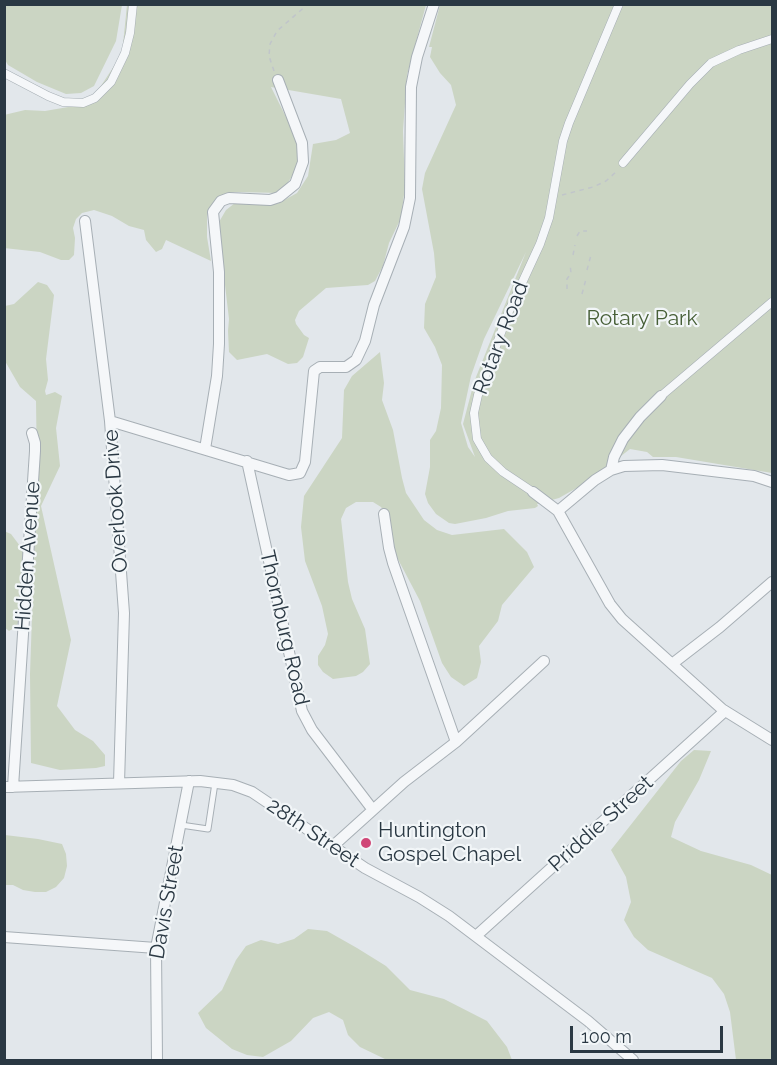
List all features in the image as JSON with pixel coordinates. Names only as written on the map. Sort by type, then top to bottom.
[{"type":"street","points":[[4,73],[63,102],[83,103],[95,98],[111,82],[125,53],[133,4]]},
{"type":"street","points":[[110,421],[289,475],[300,473],[305,462],[314,371],[320,367],[346,367],[356,360],[365,341],[374,305],[404,227],[410,198],[411,87],[417,57],[434,4]]},
{"type":"street","name":"Rotary Road","points":[[619,4],[563,141],[549,218],[540,244],[505,320],[478,395],[474,413],[477,439],[488,458],[503,472],[558,511],[614,610],[725,711],[772,740]]},
{"type":"street","points":[[623,163],[690,84],[711,63],[739,50],[772,39]]},
{"type":"street","points":[[204,449],[216,385],[219,344],[219,272],[213,212],[220,201],[230,198],[270,200],[279,197],[295,184],[303,162],[303,143],[278,80]]},
{"type":"street","name":"Overlook Drive","points":[[85,221],[110,421],[125,622],[120,783]]},
{"type":"street","points":[[611,470],[614,456],[623,439],[640,417],[661,396],[772,302]]},
{"type":"street","name":"Hidden Avenue","points":[[9,787],[35,451],[32,433]]},
{"type":"street","name":"Thornburg Road","points":[[247,461],[302,711],[312,730],[373,810]]},
{"type":"street","points":[[558,511],[595,480],[611,470],[624,466],[662,465],[754,476],[772,482]]},
{"type":"street","points":[[384,514],[393,563],[456,742]]},
{"type":"street","points":[[672,664],[720,627],[772,582]]},
{"type":"street","points":[[333,846],[404,782],[456,742],[544,661]]},
{"type":"street","name":"Priddie Street","points":[[476,936],[725,711]]},
{"type":"street","name":"28th Street","points":[[9,787],[189,781],[233,785],[252,792],[364,868],[435,906],[588,1021],[629,1059]]},
{"type":"street","name":"Davis Street","points":[[157,1060],[156,948],[189,781]]},
{"type":"street","points":[[4,937],[156,948]]},
{"type":"lane","points":[[181,825],[208,829],[215,782]]},
{"type":"path","points":[[278,80],[269,57],[270,44],[277,31],[308,4]]},
{"type":"path","points":[[557,196],[589,189],[606,181],[614,174]]},
{"type":"path","points":[[577,236],[580,231],[587,231]]},
{"type":"path","points":[[573,255],[575,245]]},
{"type":"path","points":[[587,270],[591,255]]},
{"type":"path","points":[[567,290],[566,281],[571,275],[570,264]]},
{"type":"path","points":[[582,294],[586,279]]},
{"type":"green space","points":[[4,5],[122,5],[116,41],[94,86],[81,93],[66,94],[37,82],[8,65],[5,60]]},
{"type":"green space","points":[[127,5],[426,5],[407,75],[403,131],[405,187],[401,218],[375,281],[368,285],[326,288],[299,311],[295,320],[296,324],[309,338],[303,357],[297,363],[288,364],[267,354],[237,360],[229,352],[229,319],[220,258],[219,222],[226,210],[235,203],[247,201],[277,204],[297,193],[308,176],[313,144],[336,140],[350,133],[341,99],[271,87],[293,131],[297,146],[298,167],[281,193],[234,192],[218,198],[211,206],[207,216],[207,237],[211,261],[166,240],[162,249],[156,252],[146,240],[144,230],[129,226],[112,216],[94,210],[82,213],[76,219],[73,228],[74,255],[69,260],[61,260],[40,252],[4,248],[4,115],[25,110],[45,111],[91,101],[122,54]]},
{"type":"green space","name":"Rotary Park","points":[[440,5],[772,5],[772,473],[676,457],[653,457],[647,452],[630,449],[589,481],[559,498],[537,504],[535,508],[508,511],[455,524],[449,523],[436,514],[425,494],[430,467],[430,440],[436,431],[441,408],[442,365],[424,328],[425,304],[436,277],[422,189],[425,173],[456,105],[451,85],[430,57],[432,47],[429,47]],"holes":[[[526,252],[474,382],[463,424],[475,457],[468,447],[461,423],[471,376],[484,339]]]},
{"type":"green space","points":[[38,282],[47,285],[54,295],[46,359],[48,380],[45,391],[46,395],[55,392],[62,396],[56,428],[60,466],[41,506],[71,640],[57,706],[75,730],[93,741],[105,755],[105,766],[96,768],[60,770],[31,763],[30,674],[37,472],[36,401],[20,387],[5,361],[5,306],[14,304]]},
{"type":"green space","points":[[380,352],[384,383],[382,400],[393,430],[402,478],[406,493],[424,520],[437,530],[452,535],[504,529],[527,552],[534,567],[502,605],[498,621],[479,646],[481,662],[477,678],[464,686],[451,677],[442,663],[420,601],[391,546],[387,515],[373,502],[356,502],[346,508],[341,519],[348,582],[352,599],[365,629],[370,664],[356,676],[333,679],[318,665],[318,656],[325,645],[328,634],[322,606],[305,561],[301,527],[304,496],[342,438],[344,390],[352,376]]},
{"type":"green space","points":[[4,531],[11,534],[26,554],[20,619],[16,627],[9,631],[4,627]]},
{"type":"green space","points":[[694,750],[711,751],[699,780],[675,822],[671,837],[701,851],[751,865],[772,875],[772,1060],[736,1060],[730,1012],[724,994],[712,978],[648,950],[634,937],[624,920],[631,902],[626,877],[611,850],[681,761]]},
{"type":"green space","points":[[5,835],[62,844],[67,866],[64,878],[56,887],[46,892],[23,890],[13,885],[5,885]]},
{"type":"green space","points":[[308,929],[327,931],[357,948],[386,966],[410,990],[444,999],[487,1021],[507,1047],[512,1060],[387,1060],[360,1047],[348,1035],[343,1020],[329,1012],[313,1018],[291,1041],[263,1057],[247,1055],[232,1049],[206,1028],[198,1013],[222,990],[236,960],[246,946],[261,940],[278,944],[294,939]]},
{"type":"place","name":"Huntington Gospel Chapel","points":[[366,843]]}]
